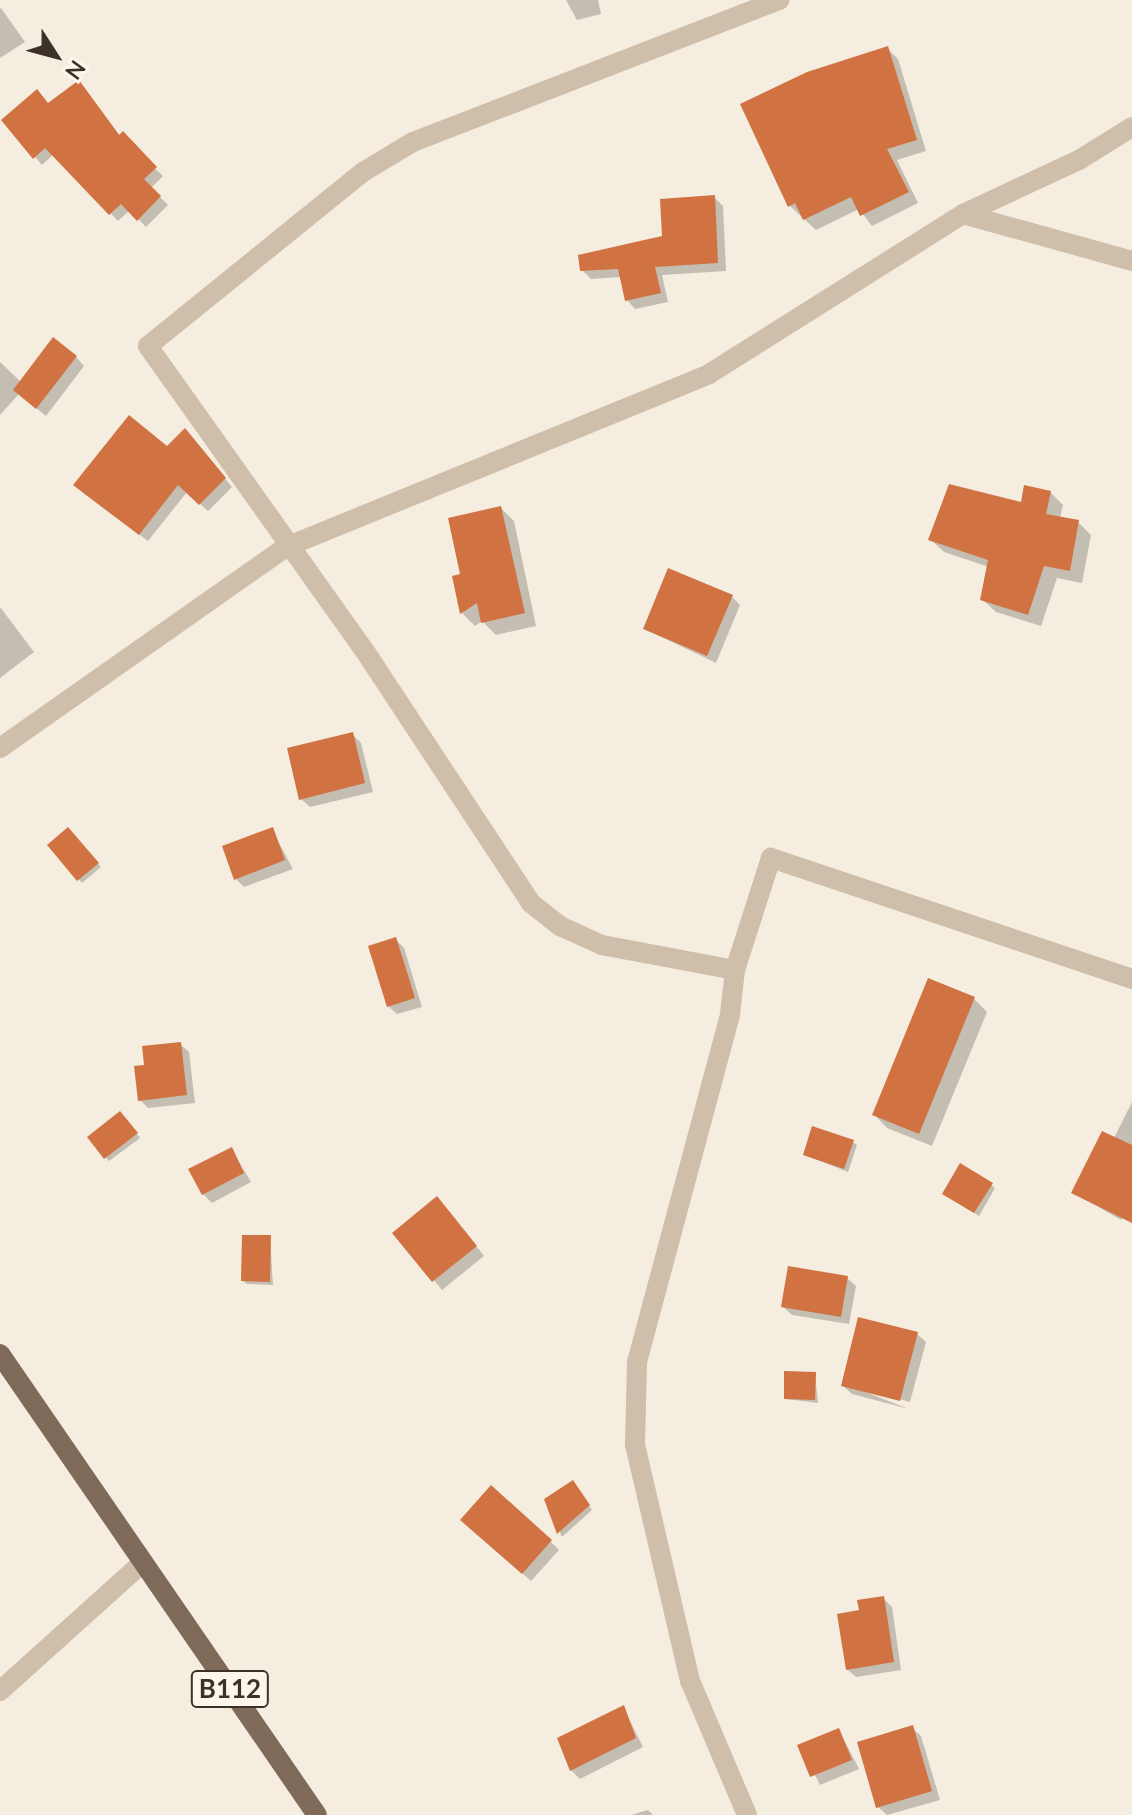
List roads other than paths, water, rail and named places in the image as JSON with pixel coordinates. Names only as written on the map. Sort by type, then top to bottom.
[{"type":"main road","name":"B112","points":[[0,1354],[317,1815]]},
{"type":"street","points":[[735,970],[602,945],[560,926],[531,903],[364,650],[286,547],[185,392],[148,346],[363,172],[413,142],[779,0]]},
{"type":"street","points":[[0,748],[286,547],[709,374],[963,214],[1079,160],[1132,127]]},
{"type":"street","points":[[963,214],[1132,261]]},
{"type":"street","points":[[747,1815],[690,1681],[635,1444],[637,1362],[730,1014],[735,970],[771,858],[1132,979]]},
{"type":"street","points":[[0,1691],[142,1563]]}]
